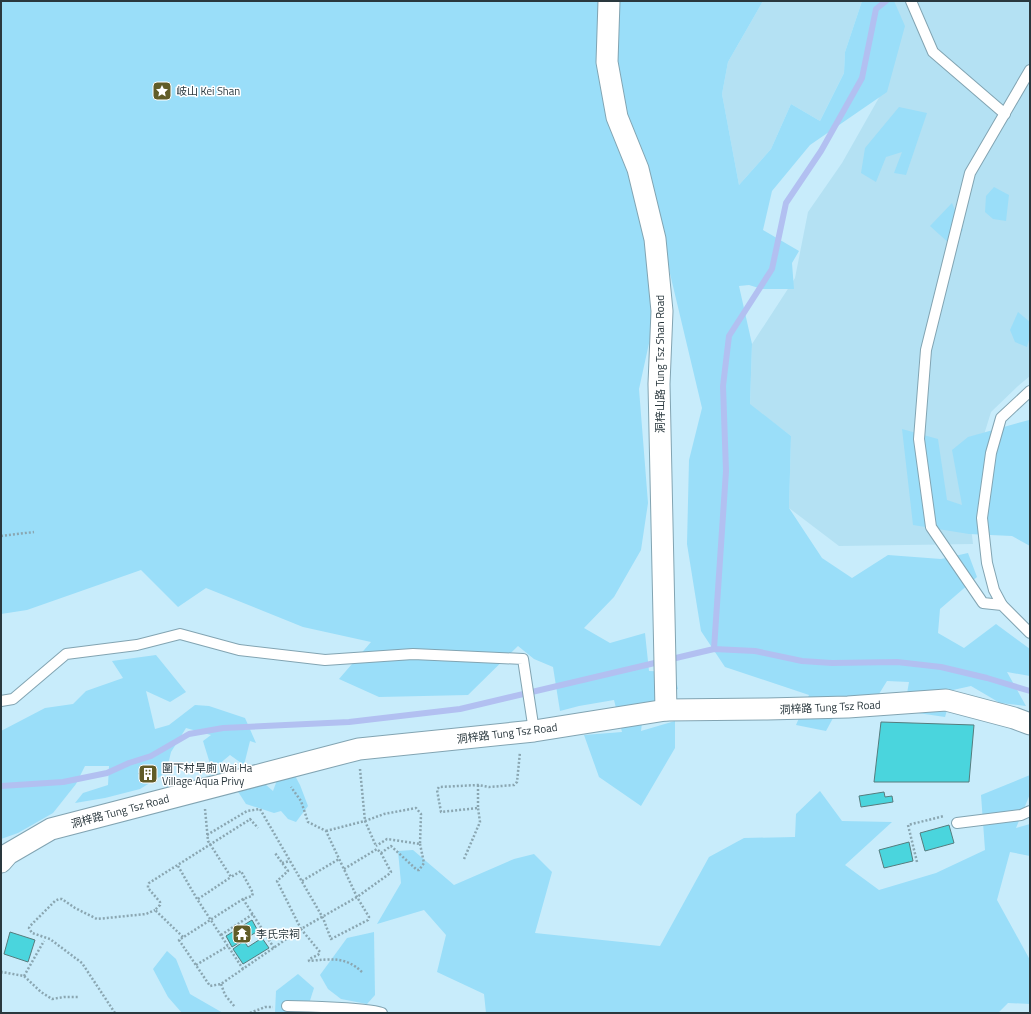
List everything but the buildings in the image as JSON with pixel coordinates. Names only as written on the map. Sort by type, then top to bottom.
[{"type":"street","name":"洞梓山路 Tung Tsz Shan Road","points":[[609,1],[607,62],[617,117],[638,169],[655,239],[662,311],[659,384],[666,710]]},
{"type":"street","name":"洞梓路 Tung Tsz Road","points":[[1,862],[8,854],[51,829],[359,749],[528,731],[666,710],[848,707],[946,700],[1014,718],[1030,724]]},
{"type":"lane","points":[[911,1],[933,52],[1005,114]]},
{"type":"lane","points":[[1002,605],[983,603],[931,527],[919,439],[926,350],[970,173],[1030,70]]},
{"type":"lane","points":[[1030,392],[1002,418],[991,453],[982,518],[987,563],[994,590],[1002,605],[1030,633]]},
{"type":"lane","points":[[1,701],[13,700],[66,654],[137,645],[180,634],[239,650],[325,660],[413,654],[523,659],[528,731]]},
{"type":"lane","points":[[957,823],[1021,815],[1030,811]]},
{"type":"lane","points":[[287,1006],[378,1010],[382,1013]]},
{"type":"path","points":[[1,536],[34,532]]},
{"type":"path","points":[[478,808],[441,812],[437,790],[439,787],[478,784],[489,787],[514,785],[518,782],[528,731]]},
{"type":"path","points":[[198,899],[238,871],[241,871],[253,892],[252,896],[243,899],[179,940],[210,986],[221,984],[301,929],[357,898],[390,873],[391,872],[382,853],[377,847],[365,821],[359,749]]},
{"type":"path","points":[[207,835],[247,810],[260,809],[323,918],[332,940],[368,920],[369,917],[357,898],[326,831],[308,822],[301,800],[289,784],[287,768]]},
{"type":"path","points":[[464,859],[480,822],[478,808],[478,784]]},
{"type":"path","points":[[202,789],[208,840],[231,877]]},
{"type":"path","points":[[326,831],[365,821],[384,814],[416,808],[421,814],[420,844],[424,863],[419,870],[417,870],[393,847],[389,847],[382,853]]},
{"type":"path","points":[[917,862],[908,825],[949,815],[957,823]]},
{"type":"path","points":[[115,1013],[82,963],[50,939],[32,932],[29,928],[30,926],[55,901],[59,899],[62,899],[75,908],[98,919],[146,914],[155,910],[160,905],[160,902],[148,886],[149,883],[250,819],[258,828]]},
{"type":"path","points":[[344,869],[387,839],[420,844]]},
{"type":"path","points":[[275,853],[288,871],[277,881],[301,929],[320,952],[318,955],[309,959],[309,961],[335,959],[355,966],[362,972]]},
{"type":"path","points":[[302,882],[339,859]]},
{"type":"path","points":[[282,864],[290,861]]},
{"type":"path","points":[[178,866],[243,969]]},
{"type":"path","points":[[243,899],[274,948]]},
{"type":"path","points":[[155,910],[183,937]]},
{"type":"path","points":[[221,935],[253,914]]},
{"type":"path","points":[[24,976],[44,941]]},
{"type":"path","points":[[196,965],[228,946]]},
{"type":"path","points":[[1,973],[24,976],[41,992],[52,999],[64,996],[78,997]]},
{"type":"path","points":[[221,984],[225,995],[235,1007]]},
{"type":"path","points":[[250,1013],[265,1007],[287,1006]]},
{"type":"shaded area","points":[[1,1],[763,1],[728,62],[722,94],[739,185],[771,149],[791,104],[820,121],[844,73],[845,52],[862,1],[894,1],[905,26],[887,92],[810,145],[772,191],[763,230],[799,251],[792,263],[794,289],[762,289],[749,285],[739,286],[752,344],[750,404],[791,436],[789,508],[822,558],[852,578],[888,555],[941,559],[968,553],[977,577],[940,609],[938,633],[964,648],[996,624],[1030,649],[1030,676],[1007,672],[1026,706],[1000,703],[971,686],[953,690],[945,717],[904,711],[909,682],[887,681],[866,715],[845,696],[826,731],[796,725],[809,695],[725,667],[701,631],[687,544],[689,460],[702,408],[667,261],[639,389],[648,503],[641,550],[614,597],[584,628],[610,643],[645,633],[649,671],[674,672],[678,689],[644,707],[641,731],[675,721],[675,748],[641,806],[599,777],[584,735],[622,732],[614,700],[560,711],[553,667],[534,659],[518,646],[468,695],[379,697],[339,679],[371,642],[303,627],[206,588],[178,607],[141,570],[27,610],[1,614]]},
{"type":"shaded area","points":[[763,1],[862,1],[845,52],[844,73],[820,121],[791,104],[771,149],[739,185],[722,94],[728,62]]},
{"type":"shaded area","points":[[894,1],[1030,1],[1030,376],[991,412],[979,451],[970,518],[973,544],[839,546],[789,508],[791,436],[750,405],[752,344],[795,278],[808,212],[842,163],[885,87]]},
{"type":"shaded area","points":[[899,107],[927,113],[906,175],[894,173],[902,152],[886,157],[876,182],[861,173],[865,148]]},
{"type":"shaded area","points":[[994,187],[1009,195],[1006,221],[993,219],[985,212],[986,196]]},
{"type":"shaded area","points":[[952,203],[963,230],[950,244],[930,226]]},
{"type":"shaded area","points":[[1018,312],[1030,322],[1030,336],[1027,347],[1015,342],[1010,330]]},
{"type":"shaded area","points":[[1029,420],[1030,546],[1012,536],[969,534],[913,525],[902,429],[938,439],[947,500],[962,505],[952,450],[968,437]]},
{"type":"shaded area","points":[[156,655],[186,692],[170,702],[146,691],[155,729],[169,725],[195,705],[209,706],[245,718],[256,743],[250,741],[244,765],[230,755],[212,770],[203,741],[211,735],[186,728],[171,752],[166,773],[140,789],[105,798],[75,803],[83,793],[108,785],[109,766],[85,766],[76,784],[53,813],[18,833],[1,839],[1,731],[45,708],[73,704],[86,691],[123,678],[112,661]]},
{"type":"shaded area","points":[[280,772],[293,772],[308,806],[296,822],[288,819],[281,811],[274,813],[246,804],[235,787],[258,778],[273,791]]},
{"type":"shaded area","points":[[1030,775],[1030,794],[1016,828],[1030,824],[1030,856],[1010,852],[997,900],[1030,960],[1030,1004],[1008,1003],[998,1013],[486,1013],[484,994],[437,972],[446,935],[424,910],[377,924],[401,883],[398,851],[413,850],[454,885],[514,859],[534,854],[552,872],[535,933],[660,946],[709,857],[744,838],[795,837],[796,814],[820,791],[842,821],[892,822],[845,865],[879,890],[936,873],[985,850],[981,795]]},
{"type":"shaded area","points":[[374,932],[375,995],[367,1004],[341,999],[328,989],[320,975],[347,938]]},
{"type":"shaded area","points":[[167,951],[176,959],[190,994],[223,1013],[182,1013],[168,997],[153,969]]},
{"type":"shaded area","points":[[298,974],[314,988],[306,1013],[275,1013],[276,991]]},
{"type":"waterway","points":[[714,649],[726,471],[723,386],[729,336],[772,269],[786,203],[821,151],[862,78],[876,9],[886,1]]},
{"type":"waterway","points":[[1,786],[63,782],[107,773],[129,763],[151,756],[189,734],[223,728],[349,722],[460,709],[714,649],[755,651],[802,661],[832,663],[897,662],[941,667],[987,678],[1030,691]]},
{"type":"place","name":"岐山 Kei Shan","points":[[162,91]]},
{"type":"place","name":"圍下村旱廁 Wai Ha Village Aqua Privy","points":[[148,774]]},
{"type":"place","name":"李氏宗祠","points":[[242,934]]}]
